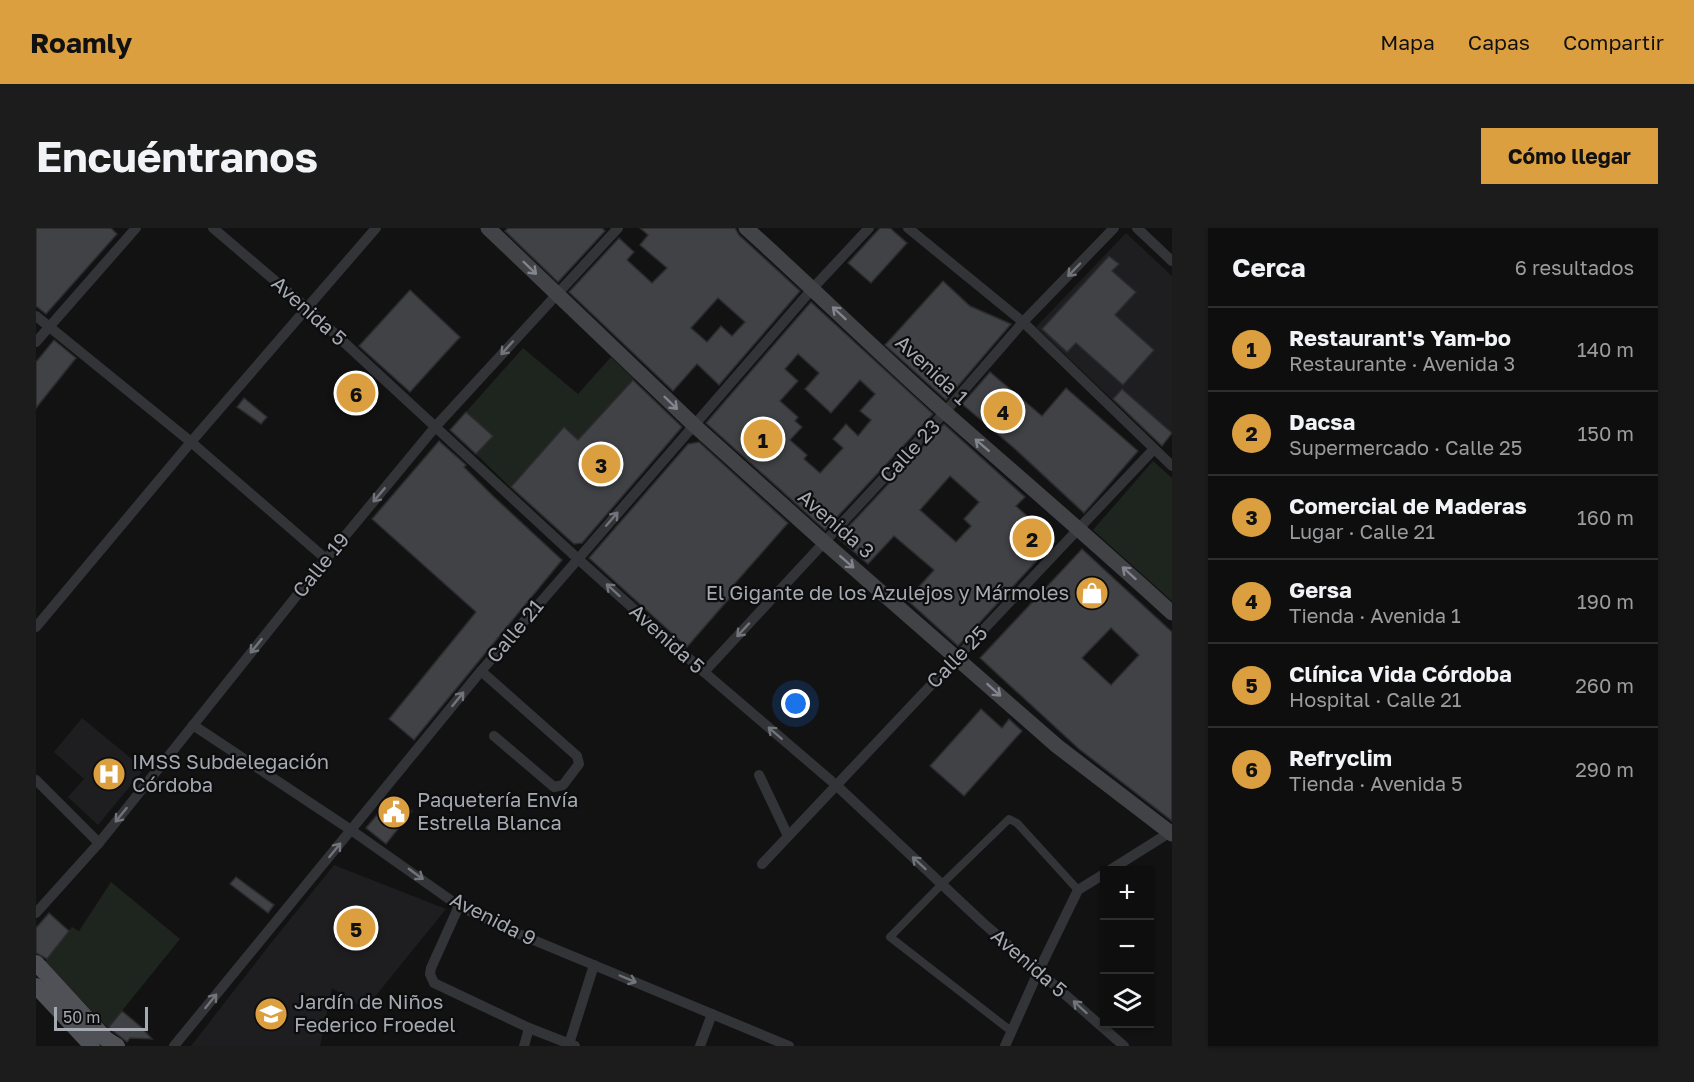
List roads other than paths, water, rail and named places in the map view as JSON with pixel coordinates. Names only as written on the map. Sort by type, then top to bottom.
[{"type":"main road","name":"Avenida 3","points":[[488,228],[695,426],[825,543],[1057,746],[1171,833]]},
{"type":"main road","name":"Avenida 1","points":[[746,228],[945,412],[1078,527],[1172,613]]},
{"type":"main road","points":[[36,963],[106,1039],[117,1046]]},
{"type":"main road","points":[[36,986],[93,1046]]},
{"type":"street","points":[[36,342],[136,228]]},
{"type":"street","name":"Avenida 5","points":[[213,228],[307,308],[704,672],[836,785],[942,884],[1124,1046]]},
{"type":"street","points":[[36,627],[191,442],[376,228]]},
{"type":"street","name":"Calle 19","points":[[36,913],[99,843],[326,559],[436,426],[618,228]]},
{"type":"street","name":"Calle 21","points":[[174,1046],[482,671],[578,558],[813,288],[869,228]]},
{"type":"street","points":[[908,228],[1023,322],[1172,466]]},
{"type":"street","name":"Calle 23","points":[[704,672],[945,412],[1023,322],[1114,228]]},
{"type":"street","points":[[1137,228],[1172,261]]},
{"type":"street","points":[[36,316],[191,442],[326,559]]},
{"type":"street","name":"Calle 25","points":[[762,864],[1153,450]]},
{"type":"street","points":[[482,671],[577,756],[579,764],[563,785],[554,787],[494,736]]},
{"type":"street","name":"Avenida 9","points":[[193,725],[351,830],[459,906],[519,934],[789,1046]]},
{"type":"street","points":[[759,775],[788,836]]},
{"type":"street","points":[[36,780],[99,843]]},
{"type":"street","points":[[1011,1031],[890,937],[1009,819],[1017,823],[1078,890]]},
{"type":"street","points":[[1117,866],[1171,833]]},
{"type":"street","points":[[1005,1046],[1078,890],[1100,876]]},
{"type":"street","points":[[459,906],[431,968],[430,974],[433,981],[436,985],[529,1028],[572,1045],[594,965]]},
{"type":"street","points":[[700,1046],[712,1014]]},
{"type":"street","points":[[524,1046],[529,1028]]},
{"type":"place","name":"Refryclim","points":[[356,393]]},
{"type":"place","name":"Gersa","points":[[1003,411]]},
{"type":"place","name":"Restaurant's Yam-bo","points":[[763,439]]},
{"type":"place","name":"Comercial de Maderas","points":[[601,464]]},
{"type":"place","name":"Dacsa","points":[[1032,538]]},
{"type":"place","name":"El Gigante de los Azulejos y Mármoles","points":[[1092,593]]},
{"type":"place","name":"IMSS Subdelegación Córdoba","points":[[109,774]]},
{"type":"place","name":"Paquetería Envía Estrella Blanca","points":[[394,812]]},
{"type":"place","name":"Clínica Vida Córdoba","points":[[356,928]]},
{"type":"place","name":"Jardín de Niños Federico Froedel","points":[[271,1014]]}]
